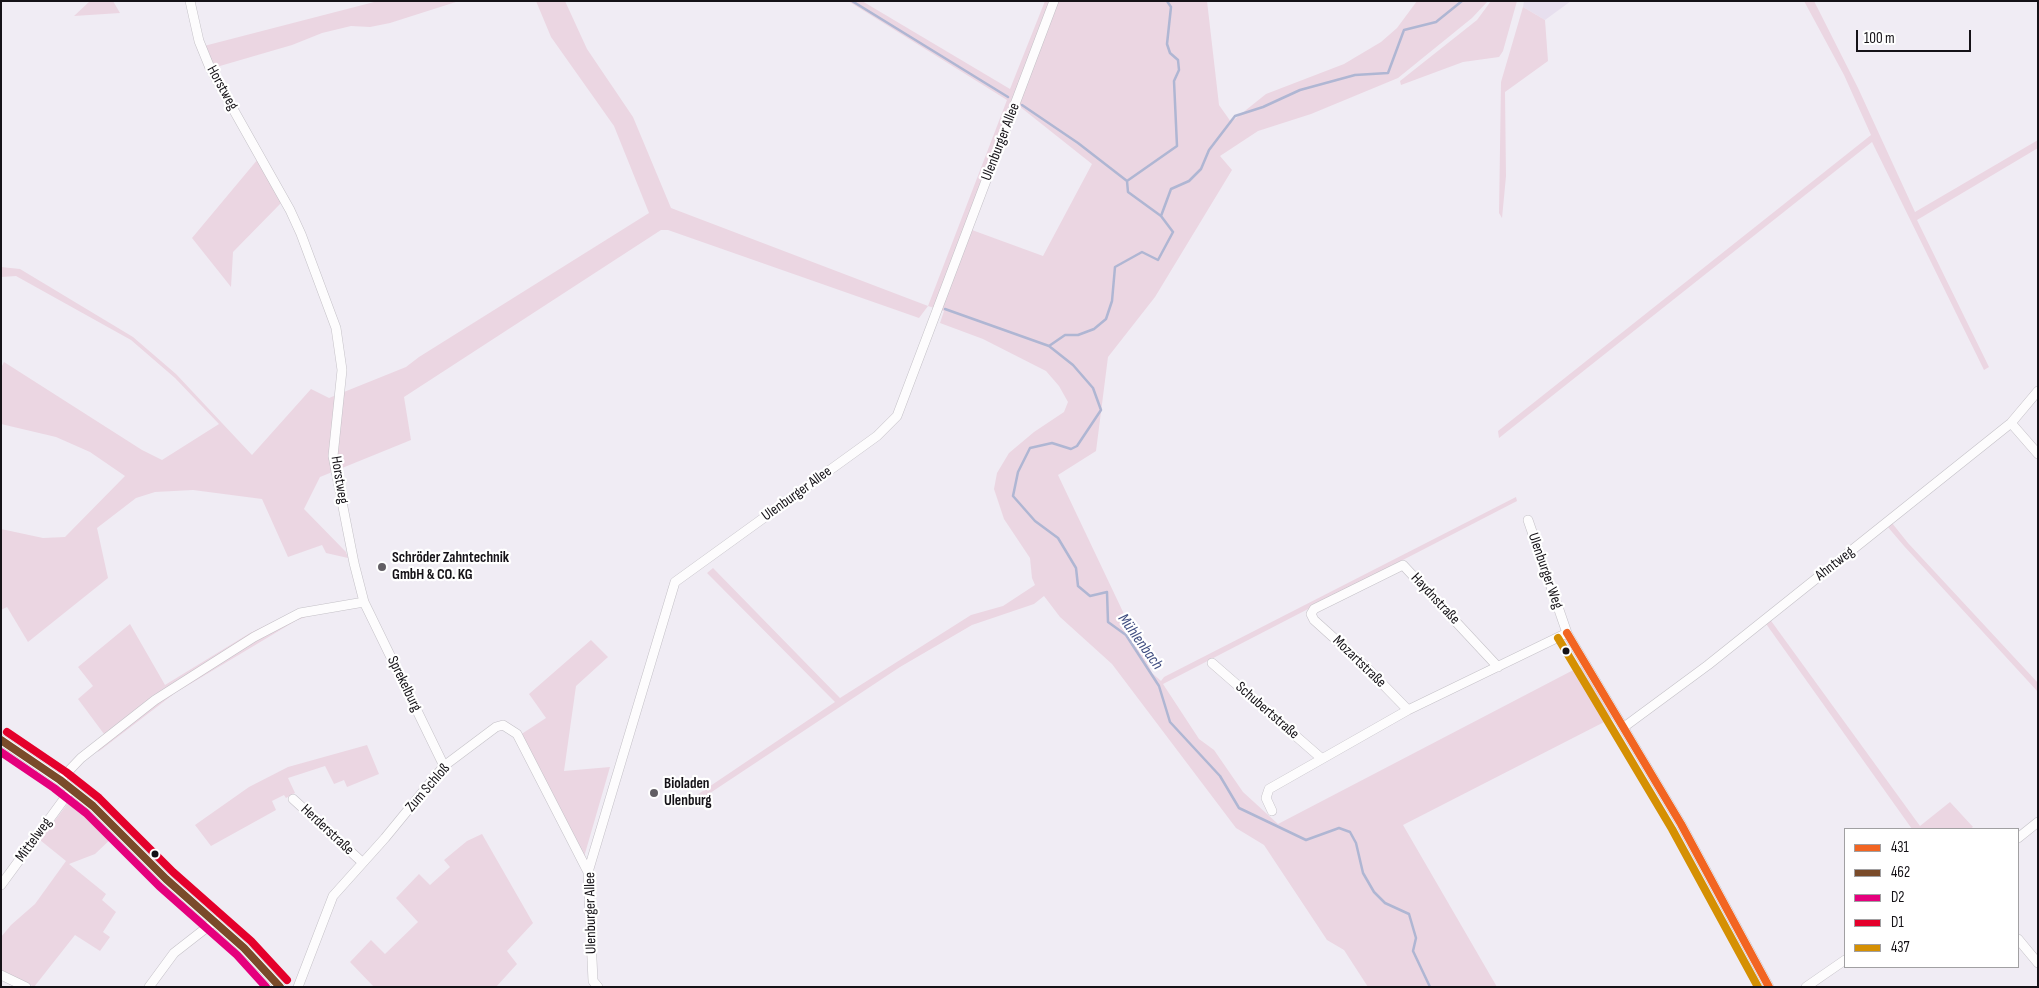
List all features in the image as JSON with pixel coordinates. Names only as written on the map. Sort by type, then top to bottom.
[{"type":"main road","points":[[1,740],[60,780],[93,806],[166,879],[214,921],[280,987]]},
{"type":"street","name":"Horstweg","points":[[190,1],[198,41],[210,68],[290,210],[301,234],[336,328],[342,370],[333,456],[364,602]]},
{"type":"street","name":"Ulenburger Allee","points":[[593,985],[588,872],[675,582],[877,436],[897,416],[1054,1]]},
{"type":"street","name":"Ahntweg","points":[[1624,727],[1708,665],[2011,423],[2038,391]]},
{"type":"street","points":[[2011,423],[2038,454]]},
{"type":"street","name":"Ulenburger Weg","points":[[1528,520],[1567,633],[1681,824],[1769,987]]},
{"type":"street","name":"Haydnstraße","points":[[1311,614],[1314,609],[1403,565],[1498,667]]},
{"type":"street","name":"Sprekelburg","points":[[364,602],[444,766]]},
{"type":"street","points":[[60,780],[81,758],[156,700],[254,637],[300,612],[364,602]]},
{"type":"street","name":"Mozartstraße","points":[[1311,614],[1314,620],[1366,667],[1408,710]]},
{"type":"street","points":[[1272,811],[1266,798],[1269,789],[1408,710],[1567,633]]},
{"type":"street","name":"Schubertstraße","points":[[1212,663],[1321,758]]},
{"type":"street","name":"Zum Schloß","points":[[298,987],[333,896],[385,838],[444,766],[496,727],[503,725],[509,727],[517,734],[588,872]]},
{"type":"street","name":"Mittelweg","points":[[1,885],[67,795]]},
{"type":"street","name":"Herderstraße","points":[[293,799],[362,862]]},
{"type":"street","points":[[2019,837],[2037,823]]},
{"type":"street","points":[[149,987],[174,953],[214,921]]},
{"type":"street","points":[[2019,940],[2038,963]]},
{"type":"street","points":[[1806,987],[1844,961]]},
{"type":"street","points":[[1,975],[26,987]]},
{"type":"shaded area","points":[[90,1],[113,1],[120,13],[74,16]]},
{"type":"shaded area","points":[[187,1],[195,1],[204,46],[378,1],[459,1],[390,23],[370,27],[351,26],[322,33],[292,45],[213,68],[282,202],[233,252],[231,287],[192,238],[258,159],[206,68]]},
{"type":"shaded area","points":[[536,1],[565,1],[587,49],[633,117],[671,208],[928,306],[919,318],[668,230],[661,230],[404,397],[411,440],[320,477],[304,509],[346,552],[348,558],[326,553],[322,545],[288,557],[262,499],[193,490],[155,492],[136,498],[97,528],[108,578],[28,642],[7,607],[1,610],[1,529],[43,538],[65,537],[125,476],[90,452],[56,437],[1,424],[1,368],[4,362],[142,450],[162,460],[219,424],[175,378],[131,340],[16,276],[1,277],[1,267],[20,269],[133,337],[176,374],[252,455],[311,389],[329,398],[406,367],[649,213],[614,126],[551,37]]},
{"type":"shaded area","points":[[848,1],[862,1],[1010,89],[1045,1],[1207,1],[1219,105],[1231,122],[1266,94],[1344,64],[1381,42],[1397,28],[1417,1],[1488,1],[1472,18],[1398,78],[1311,114],[1258,131],[1220,156],[1232,170],[1155,297],[1108,357],[1096,451],[1058,475],[1152,673],[1161,681],[1164,677],[1516,497],[1517,501],[1163,684],[1199,739],[1214,750],[1243,792],[1278,824],[1581,666],[1612,718],[1403,825],[1497,987],[1368,987],[1344,950],[1327,940],[1264,845],[1236,828],[1112,664],[1060,617],[1044,596],[1034,604],[972,625],[900,667],[689,807],[685,803],[835,702],[707,573],[713,568],[840,698],[971,615],[1003,606],[1035,585],[1032,578],[1030,558],[1004,519],[994,489],[997,473],[1009,453],[1034,432],[1064,412],[1068,402],[1059,386],[1046,371],[983,339],[940,323],[944,311],[928,306],[1007,100]],"holes":[[[1019,106],[1092,164],[1043,256],[972,230]]]},
{"type":"shaded area","points":[[1491,1],[1517,1],[1503,51],[1499,57],[1463,62],[1401,85],[1400,81],[1477,20]]},
{"type":"shaded area","points":[[1524,1],[1571,1],[1545,20],[1523,7]]},
{"type":"shaded area","points":[[1804,1],[1814,1],[1858,88],[1915,212],[2038,140],[2038,148],[1917,220],[1989,367],[1984,370],[1872,142],[1499,438],[1498,431],[1871,135],[1844,75]]},
{"type":"shaded area","points":[[1523,7],[1545,20],[1548,61],[1505,92],[1506,176],[1502,218],[1499,213],[1501,82]]},
{"type":"shaded area","points":[[1892,523],[1908,543],[2038,683],[2038,692],[1904,546],[1887,526]]},
{"type":"shaded area","points":[[307,608],[309,616],[297,620],[175,693],[98,752],[104,734],[78,699],[93,686],[78,667],[130,624],[165,685],[250,633],[299,609]]},
{"type":"shaded area","points":[[1769,618],[1920,826],[1950,802],[1973,827],[1911,828],[1764,621]]},
{"type":"shaded area","points":[[591,640],[608,657],[576,686],[564,771],[610,767],[584,857],[520,735],[546,718],[529,694]]},
{"type":"shaded area","points":[[367,745],[379,774],[347,787],[344,780],[334,784],[325,766],[288,778],[295,793],[286,798],[284,795],[272,801],[276,810],[211,846],[195,825],[249,787],[288,767]]},
{"type":"shaded area","points":[[72,798],[114,836],[95,854],[69,864],[106,894],[102,900],[116,912],[103,932],[110,937],[100,951],[75,935],[34,987],[1,970],[1,937],[11,925],[35,904],[66,861],[40,840]]},
{"type":"shaded area","points":[[482,834],[533,923],[507,951],[517,964],[496,987],[374,987],[350,962],[371,940],[385,954],[418,922],[396,898],[419,874],[430,885],[450,867],[444,860],[467,841]]},
{"type":"waterway","points":[[852,1],[1008,97]]},
{"type":"waterway","name":"Mühlenbach","points":[[1167,1],[1171,7],[1167,44],[1170,53],[1178,60],[1179,70],[1174,81],[1177,146],[1127,181],[1128,192],[1161,216],[1173,232],[1158,260],[1142,252],[1115,267],[1112,301],[1106,319],[1094,329],[1078,335],[1065,335],[1049,346],[1073,365],[1093,388],[1101,410],[1077,446],[1071,449],[1052,443],[1030,448],[1018,472],[1013,496],[1035,521],[1058,538],[1076,568],[1078,586],[1090,596],[1107,592],[1108,622],[1126,635],[1159,686],[1170,722],[1220,776],[1239,808],[1306,840],[1339,828],[1350,832],[1356,843],[1363,873],[1374,892],[1385,903],[1409,914],[1416,938],[1413,951],[1430,987]]},
{"type":"waterway","points":[[1161,216],[1171,189],[1189,181],[1201,169],[1209,150],[1235,116],[1263,107],[1300,90],[1355,75],[1388,73],[1404,30],[1436,22],[1462,1]]},
{"type":"waterway","points":[[1022,105],[1078,143],[1127,181]]},
{"type":"waterway","points":[[945,309],[1049,346]]},
{"type":"transit line","name":"431","points":[[1567,633],[1681,824],[1769,987]]},
{"type":"transit line","name":"437","points":[[1558,638],[1672,829],[1758,987]]},
{"type":"transit line","name":"D1","points":[[7,732],[66,772],[99,798],[173,872],[251,941],[287,980]]},
{"type":"transit line","name":"462","points":[[1,740],[60,780],[93,806],[166,879],[244,948],[280,987]]},
{"type":"transit line","name":"D2","points":[[1,752],[54,788],[86,813],[159,886],[237,955],[266,987]]},
{"type":"place","name":"Schröder Zahntechnik GmbH & CO. KG","points":[[382,567]]},
{"type":"place","name":"Bioladen Ulenburg","points":[[654,793]]}]
